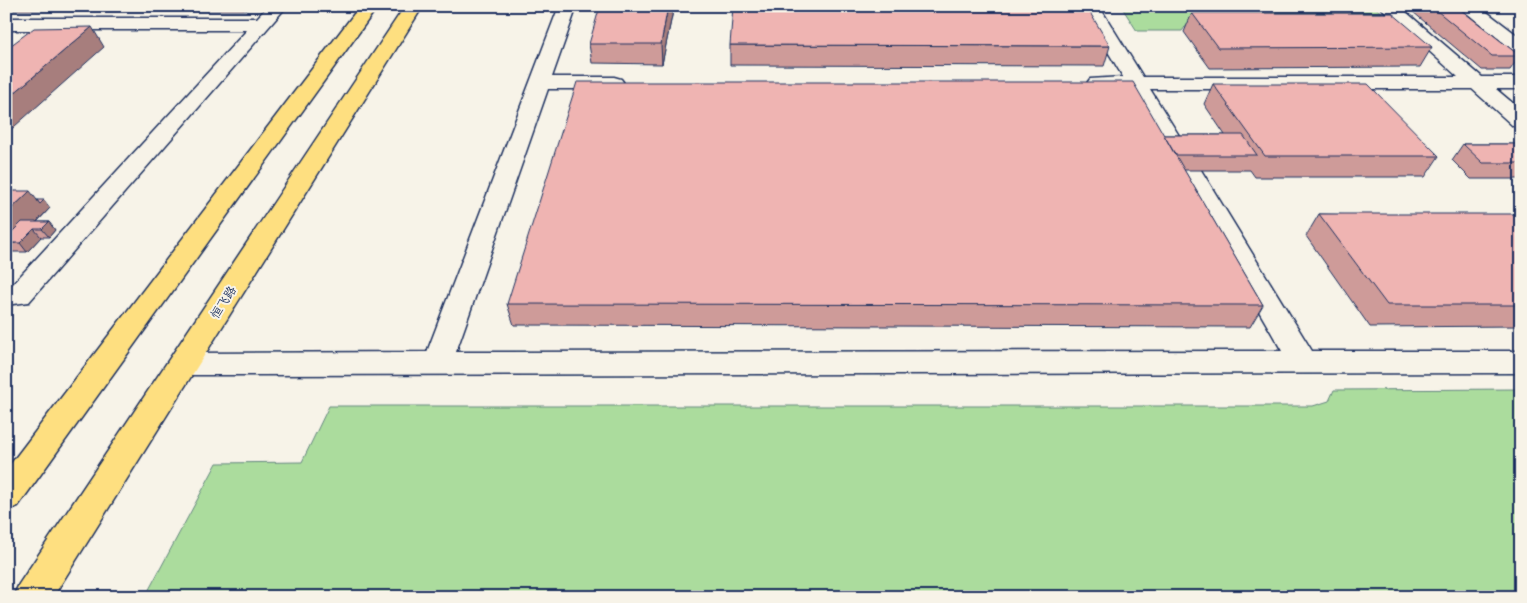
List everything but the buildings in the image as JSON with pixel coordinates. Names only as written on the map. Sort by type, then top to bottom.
[{"type":"main road","points":[[6,496],[369,6]]},
{"type":"main road","name":"恒飞路","points":[[32,597],[414,6]]},
{"type":"lane","points":[[6,295],[19,295],[278,6]]},
{"type":"lane","points":[[438,363],[568,6]]},
{"type":"lane","points":[[1090,6],[1304,362]]},
{"type":"lane","points":[[1388,6],[1521,121]]},
{"type":"lane","points":[[1467,6],[1521,47]]},
{"type":"lane","points":[[6,24],[262,24]]},
{"type":"lane","points":[[22,42],[44,24]]},
{"type":"lane","points":[[540,83],[630,83]]},
{"type":"lane","points":[[1077,83],[1521,83]]},
{"type":"lane","points":[[183,364],[1521,362]]},
{"type":"green space","points":[[1121,6],[1374,6],[1398,28],[1185,27],[1182,31],[1137,31]]},
{"type":"green space","points":[[1521,389],[1521,597],[145,597],[217,463],[302,462],[329,406],[1313,406],[1329,401],[1334,390]]}]
